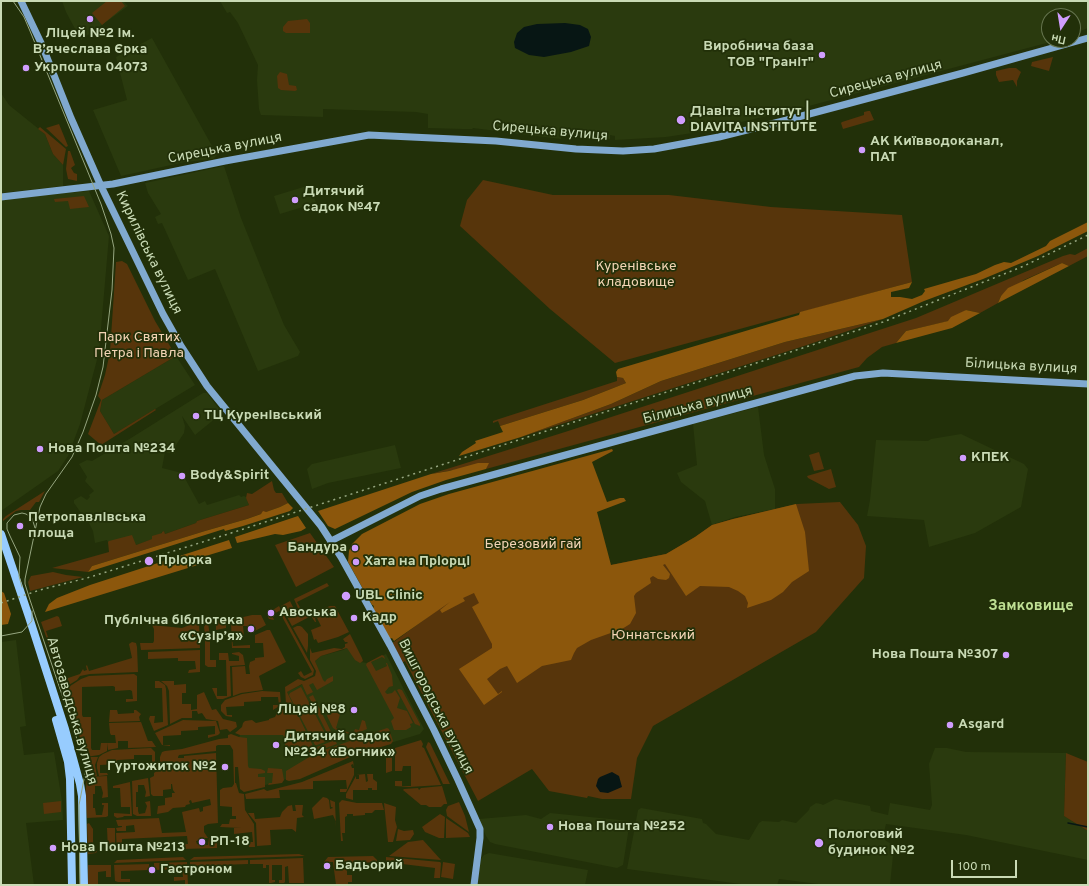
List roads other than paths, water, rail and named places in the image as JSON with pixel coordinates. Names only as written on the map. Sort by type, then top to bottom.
[{"type":"main road","name":"Кирилівська вулиця","points":[[21,1],[42,45],[74,125],[101,186],[155,300],[181,346],[211,391],[294,492]]},
{"type":"main road","name":"Сирецька вулиця","points":[[1,197],[101,186],[225,161],[369,136],[496,141],[576,150],[623,151],[654,149],[719,137],[783,121],[1088,38]]},
{"type":"main road","name":"Білицька вулиця","points":[[331,542],[420,496],[441,489],[855,376],[883,373],[1088,384]]},
{"type":"main road","name":"Вишгородська вулиця","points":[[294,492],[331,542],[347,567],[434,730],[478,824],[480,838],[474,885]]},
{"type":"main road","points":[[1,534],[27,618]]},
{"type":"main road","points":[[1,548],[27,618]]},
{"type":"main road","name":"Автозаводська вулиця","points":[[27,618],[68,762],[70,779],[72,885]]},
{"type":"main road","name":"Автозаводська вулиця","points":[[27,618],[65,729],[80,784],[82,796],[84,885]]},
{"type":"waterway","points":[[1068,823],[1088,827]]},
{"type":"tram line","points":[[13,1],[24,17],[101,204],[114,248],[112,290],[103,367],[96,395],[83,432],[72,457],[46,494],[40,507],[25,579],[30,600],[83,757],[85,774],[79,805],[80,885]]},
{"type":"tram line","points":[[22,587],[19,576],[20,557],[7,529],[7,523],[14,515],[22,513],[32,518],[35,528]]},
{"type":"tram line","points":[[1,636],[22,632],[32,621],[32,611]]},
{"type":"railway","points":[[1,603],[225,535],[883,322],[1024,266],[1088,235]]},
{"type":"place","name":"Ліцей №2 ім. В’ячеслава Єрка","points":[[90,19]]},
{"type":"place","name":"Виробнича база ТОВ \"Граніт\"","points":[[822,55]]},
{"type":"place","name":"Укрпошта 04073","points":[[26,68]]},
{"type":"place","name":"Діавіта Інститут | DIAVITA INSTITUTE","points":[[681,120]]},
{"type":"place","name":"АК Київводоканал, ПАТ","points":[[862,150]]},
{"type":"place","name":"Дитячий садок №47","points":[[295,200]]},
{"type":"place","name":"ТЦ Куренівський","points":[[196,416]]},
{"type":"place","name":"Нова Пошта №234","points":[[40,449]]},
{"type":"place","name":"КПЕК","points":[[963,458]]},
{"type":"place","name":"Body&Spirit","points":[[182,476]]},
{"type":"place","name":"Петропавлівська площа","points":[[20,526]]},
{"type":"place","name":"Бандура","points":[[355,548]]},
{"type":"place","name":"Пріорка","points":[[149,561]]},
{"type":"place","name":"Хата на Пріорці","points":[[356,562]]},
{"type":"place","name":"UBL Clinic","points":[[346,596]]},
{"type":"place","name":"Авоська","points":[[271,613]]},
{"type":"place","name":"Кадр","points":[[354,618]]},
{"type":"place","name":"Публічна бібліотека «Сузір’я»","points":[[251,629]]},
{"type":"place","name":"Нова Пошта №307","points":[[1006,655]]},
{"type":"place","name":"Ліцей №8","points":[[354,710]]},
{"type":"place","name":"Asgard","points":[[950,725]]},
{"type":"place","name":"Дитячий садок №234 «Вогник»","points":[[276,745]]},
{"type":"place","name":"Гуртожиток №2","points":[[225,767]]},
{"type":"place","name":"Нова Пошта №252","points":[[550,827]]},
{"type":"place","name":"РП-18","points":[[202,842]]},
{"type":"place","name":"Пологовий будинок №2","points":[[819,843]]},
{"type":"place","name":"Нова Пошта №213","points":[[53,848]]},
{"type":"place","name":"Бадьорий","points":[[327,866]]},
{"type":"place","name":"Гастроном","points":[[152,870]]},
{"type":"district","name":"Замковище","points":[[1031,607]]},
{"type":"park label","name":"Куренівське кладовище","points":[[636,276]]},
{"type":"park label","name":"Парк Святих Петра і Павла","points":[[139,346]]},
{"type":"park label","name":"Березовий гай","points":[[533,545]]},
{"type":"park label","name":"Юннатський","points":[[653,636]]}]
